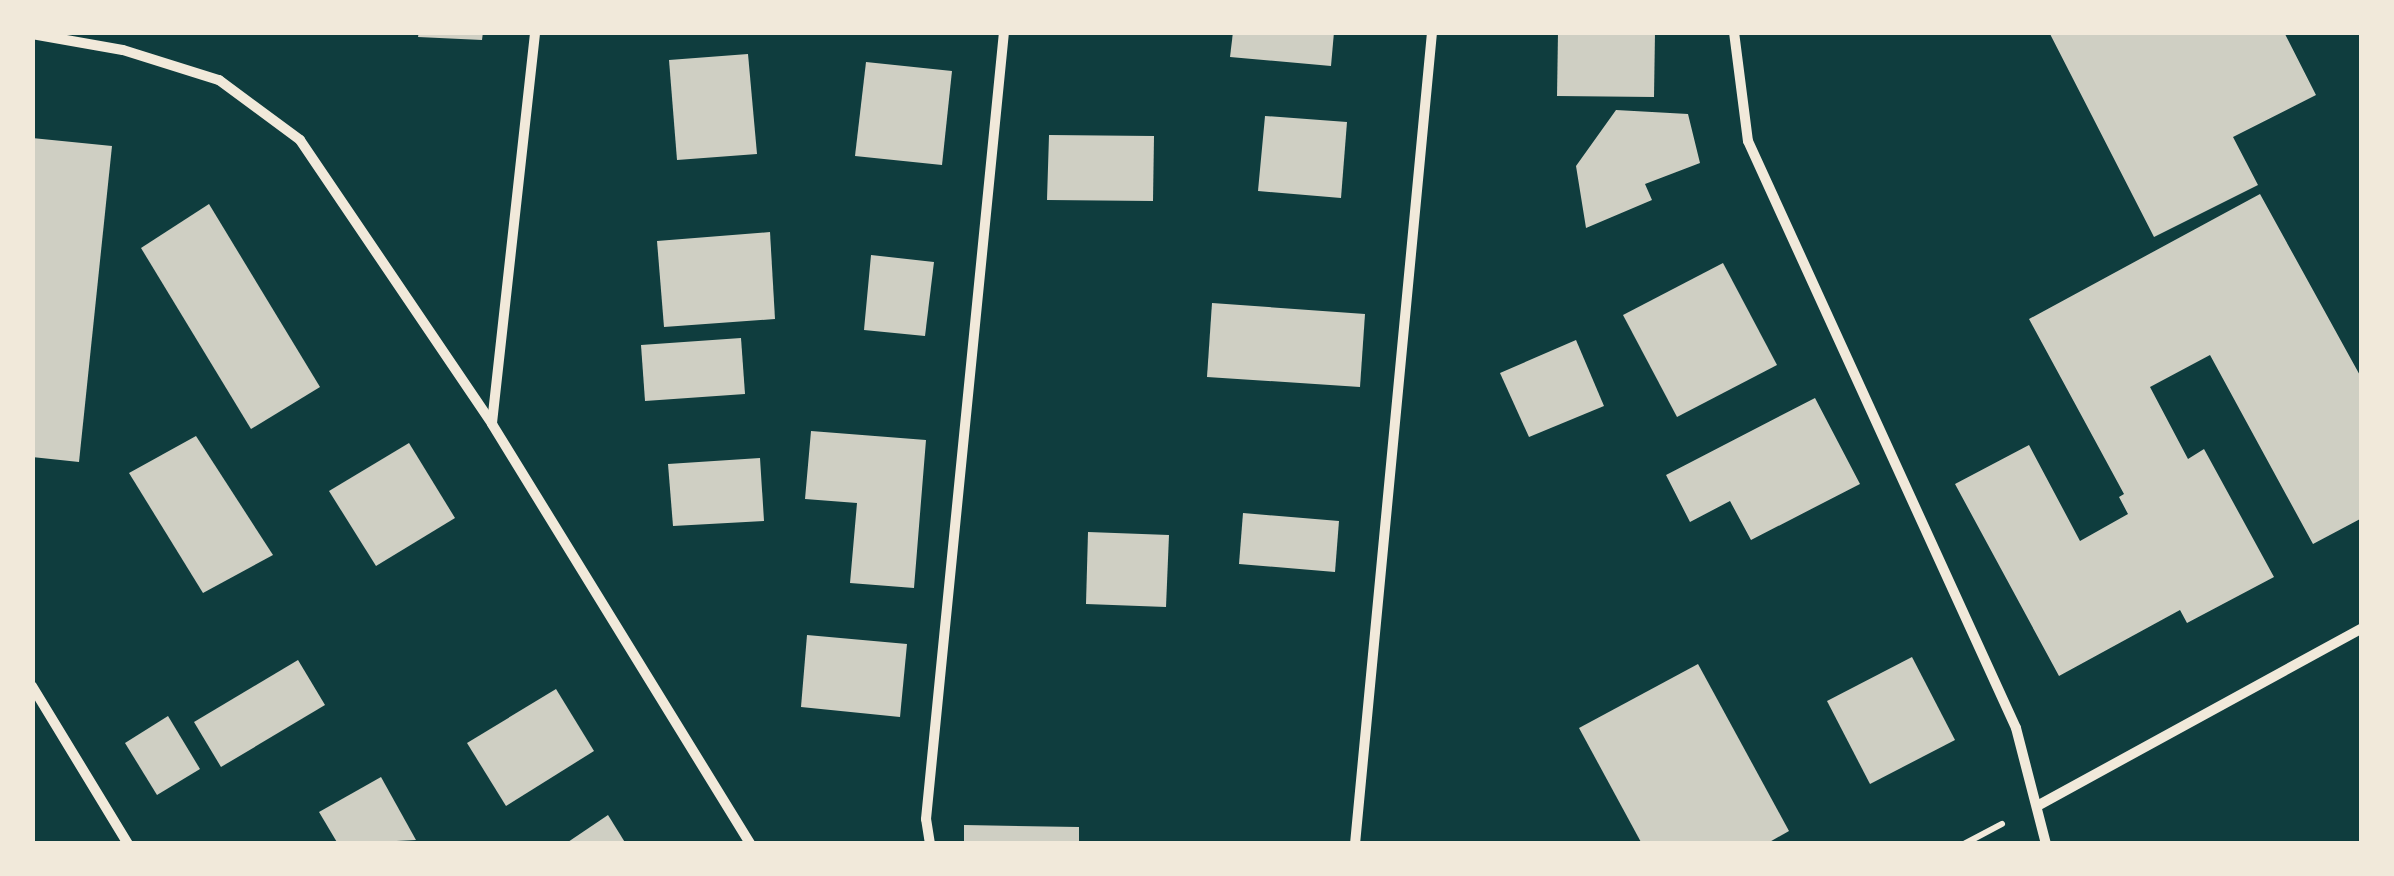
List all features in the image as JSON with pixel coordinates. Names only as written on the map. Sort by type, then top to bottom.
[{"type":"street","points":[[492,424],[534,32]]},
{"type":"street","points":[[930,844],[926,819],[1004,32]]},
{"type":"street","points":[[1355,844],[1432,32]]},
{"type":"street","points":[[1734,32],[1748,141],[2016,728],[2046,844]]},
{"type":"street","points":[[32,34],[123,50],[218,80],[300,140],[492,424],[750,844]]},
{"type":"street","points":[[2039,805],[2362,628]]},
{"type":"street","points":[[32,686],[128,844]]},
{"type":"building","points":[[419,32],[483,32],[482,40],[418,37]]},
{"type":"building","points":[[1233,32],[1334,32],[1331,66],[1230,57]]},
{"type":"building","points":[[1558,32],[1655,32],[1654,97],[1557,96]]},
{"type":"building","points":[[2049,32],[2284,32],[2316,95],[2233,137],[2258,185],[2154,237]]},
{"type":"building","points":[[748,54],[757,154],[677,160],[669,60]]},
{"type":"building","points":[[866,62],[952,71],[942,165],[855,156]]},
{"type":"building","points":[[1616,110],[1688,114],[1700,163],[1645,184],[1652,200],[1586,228],[1576,166]]},
{"type":"building","points":[[1265,116],[1347,122],[1341,198],[1258,191]]},
{"type":"building","points":[[1049,135],[1154,136],[1153,201],[1047,200]]},
{"type":"building","points":[[32,138],[112,146],[79,462],[32,457]]},
{"type":"building","points":[[2260,194],[2362,379],[2362,518],[2313,544],[2210,355],[2150,387],[2188,459],[2204,449],[2274,577],[2187,623],[2180,610],[2059,676],[1955,484],[2029,445],[2080,541],[2128,514],[2119,497],[2124,494],[2029,319]]},
{"type":"building","points":[[209,204],[320,387],[251,429],[141,248]]},
{"type":"building","points":[[770,232],[775,319],[664,327],[657,241]]},
{"type":"building","points":[[871,255],[934,262],[925,336],[864,330]]},
{"type":"building","points":[[1723,263],[1777,365],[1677,417],[1623,315]]},
{"type":"building","points":[[1212,303],[1365,314],[1360,387],[1207,377]]},
{"type":"building","points":[[741,338],[745,394],[645,401],[641,345]]},
{"type":"building","points":[[1576,340],[1604,406],[1529,437],[1500,373]]},
{"type":"building","points":[[1815,398],[1860,484],[1751,540],[1730,501],[1690,522],[1666,475]]},
{"type":"building","points":[[811,431],[926,440],[914,588],[850,583],[857,503],[805,499]]},
{"type":"building","points":[[196,436],[273,555],[203,593],[129,473]]},
{"type":"building","points":[[409,443],[455,518],[376,566],[329,491]]},
{"type":"building","points":[[760,458],[764,521],[673,526],[668,464]]},
{"type":"building","points":[[1243,513],[1339,521],[1335,572],[1239,564]]},
{"type":"building","points":[[1088,532],[1169,535],[1166,607],[1086,604]]},
{"type":"building","points":[[807,635],[907,644],[900,717],[801,707]]},
{"type":"building","points":[[1912,657],[1955,740],[1870,784],[1827,701]]},
{"type":"building","points":[[298,660],[325,705],[221,767],[194,722]]},
{"type":"building","points":[[1698,664],[1789,831],[1766,844],[1642,844],[1579,728]]},
{"type":"building","points":[[556,689],[594,751],[506,806],[467,743]]},
{"type":"building","points":[[168,716],[200,769],[157,795],[125,743]]},
{"type":"building","points":[[381,777],[416,840],[338,844],[319,812]]},
{"type":"building","points":[[608,815],[626,844],[565,844]]},
{"type":"building","points":[[964,825],[1079,827],[1079,844],[964,844]]}]
